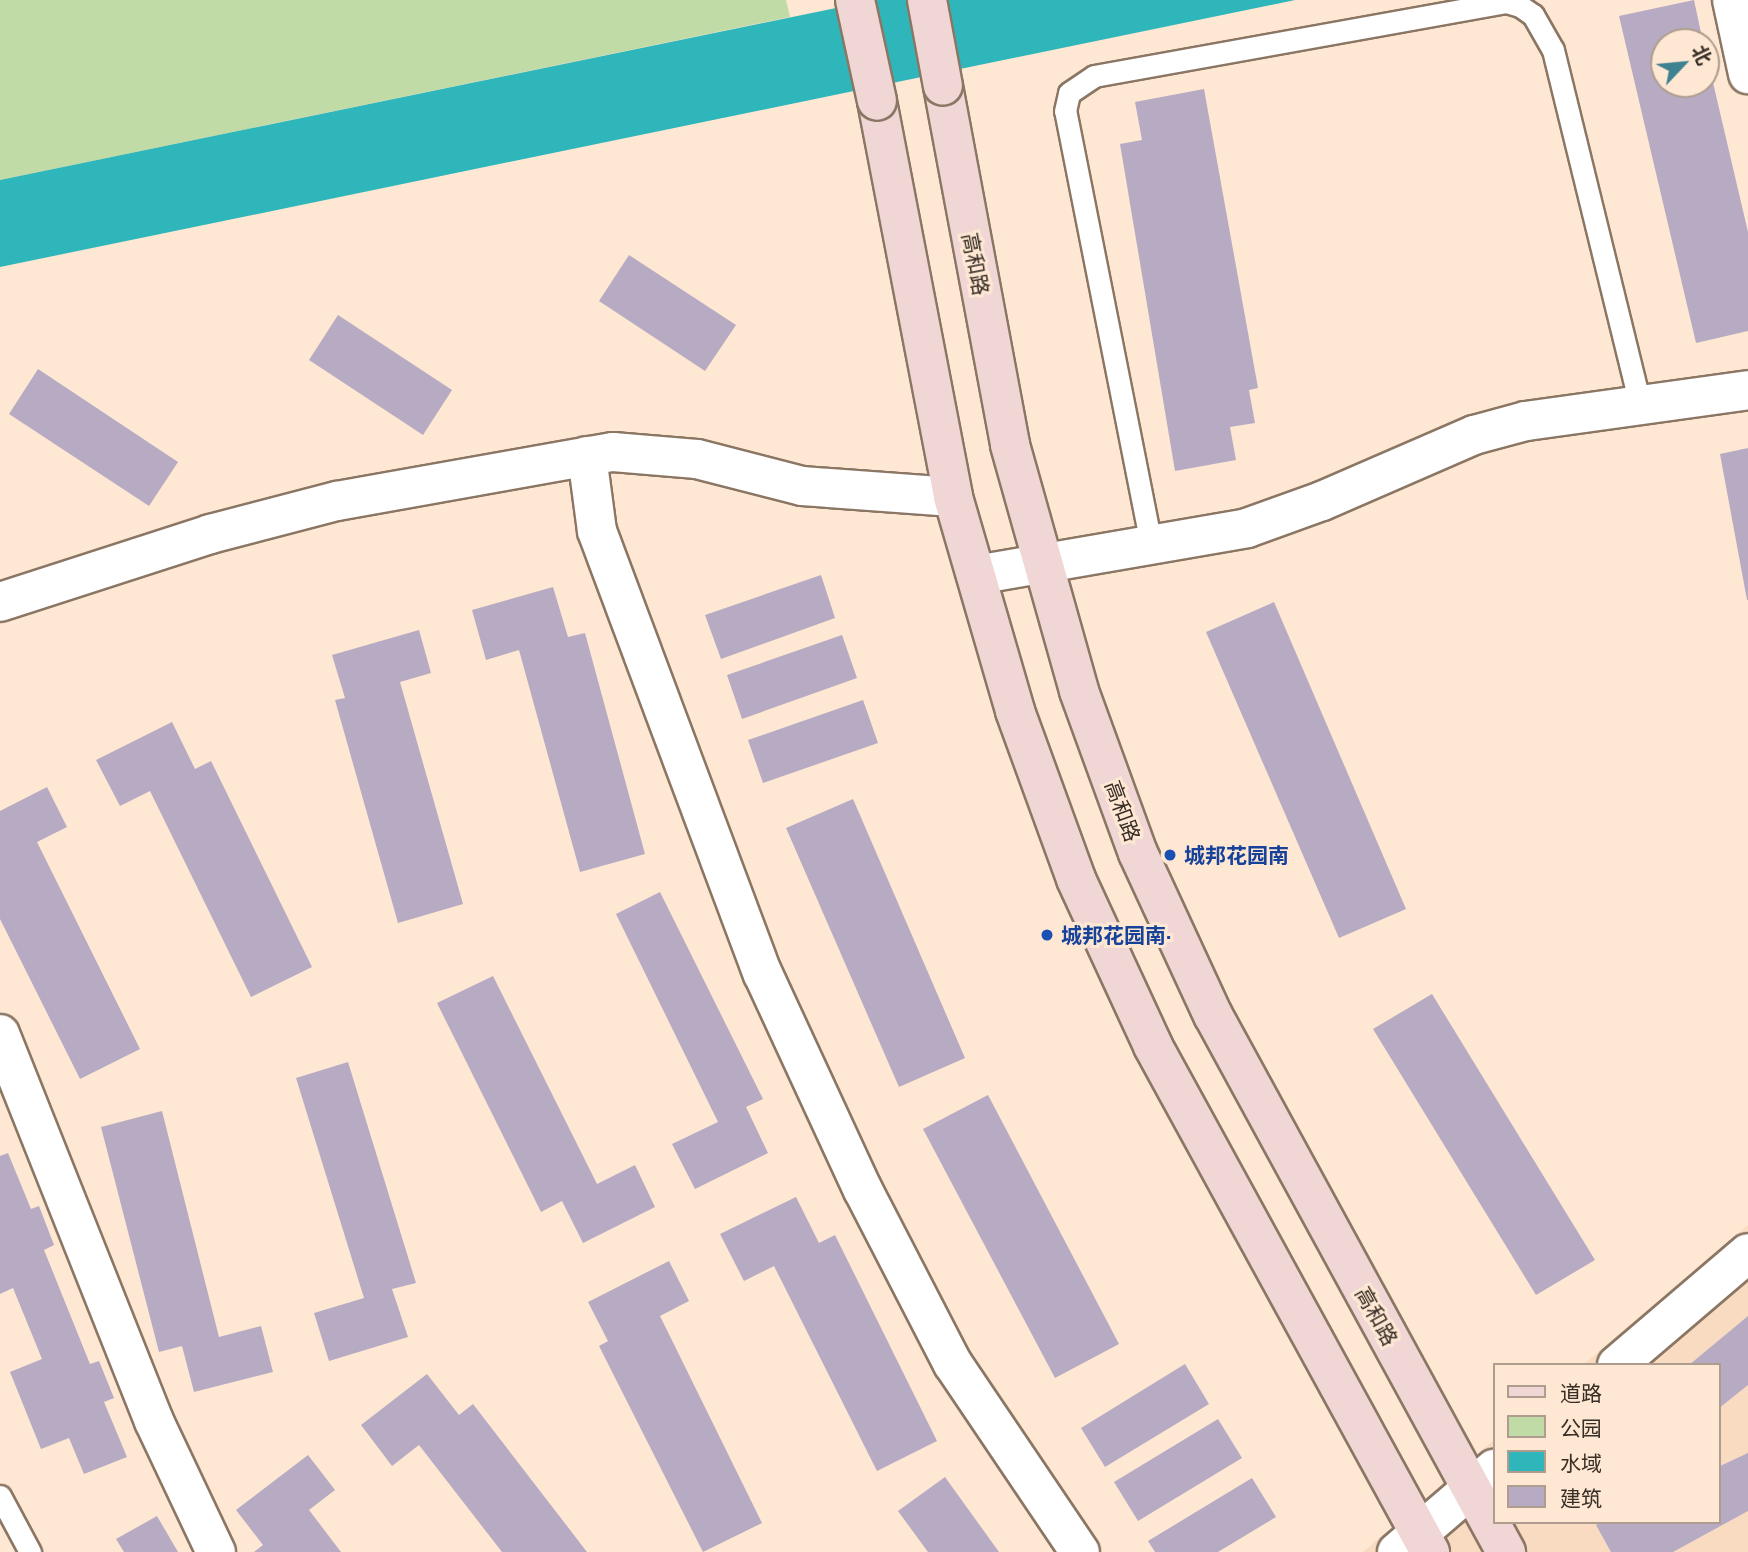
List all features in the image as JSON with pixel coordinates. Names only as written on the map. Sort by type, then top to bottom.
[{"type":"main road","points":[[855,0],[953,497],[1015,711],[1081,891],[1153,1046],[1415,1546]]},
{"type":"main road","name":"高和路","points":[[927,0],[1010,445],[1079,691],[1144,866],[1213,1016],[1483,1479],[1492,1508]]},
{"type":"main road","name":"高和路","points":[[1497,1524],[1506,1552]]},
{"type":"street","points":[[1732,0],[1748,74]]},
{"type":"street","points":[[976,575],[1043,561],[1247,528],[1284,516],[1474,435],[1526,421],[1748,390]]},
{"type":"street","points":[[0,602],[210,534],[337,501],[613,452],[663,454],[742,468],[802,486],[953,497]]},
{"type":"street","points":[[587,456],[597,531],[768,986],[863,1190],[953,1364],[1080,1552]]},
{"type":"street","points":[[0,1034],[154,1420],[216,1552]]},
{"type":"street","points":[[1619,1363],[1748,1253]]},
{"type":"street","points":[[1415,1546],[1483,1479]]},
{"type":"lane","points":[[1151,544],[1065,111],[1069,93],[1094,76],[1506,2],[1520,6],[1542,28],[1553,50],[1640,405]]},
{"type":"lane","points":[[0,1485],[4,1502],[30,1552]]},
{"type":"shaded area","points":[[1748,1225],[1748,1552],[1363,1552],[1492,1442],[1492,1524],[1720,1524],[1720,1363],[1585,1363]]},
{"type":"green space","points":[[0,0],[786,0],[790,17],[0,180]]},
{"type":"water","points":[[875,0],[1295,0],[0,267],[0,180]]},
{"type":"building","points":[[1694,0],[1700,28],[1650,28],[1650,98],[1717,98],[1748,232],[1748,331],[1696,343],[1619,16]]},
{"type":"building","points":[[1204,89],[1258,388],[1249,390],[1255,423],[1230,427],[1236,460],[1175,471],[1120,144],[1142,140],[1135,102]]},
{"type":"building","points":[[629,255],[736,325],[705,371],[599,301]]},
{"type":"building","points":[[338,315],[452,390],[423,435],[309,360]]},
{"type":"building","points":[[38,369],[178,462],[149,506],[9,414]]},
{"type":"building","points":[[1748,448],[1748,600],[1747,600],[1720,454]]},
{"type":"building","points":[[821,575],[835,618],[721,659],[705,615]]},
{"type":"building","points":[[553,587],[568,637],[585,633],[645,854],[580,872],[519,650],[486,660],[472,610]]},
{"type":"building","points":[[1274,602],[1406,909],[1339,938],[1206,632]]},
{"type":"building","points":[[419,630],[431,673],[400,682],[463,904],[398,923],[335,700],[345,698],[332,655]]},
{"type":"building","points":[[842,635],[857,678],[742,719],[727,675]]},
{"type":"building","points":[[863,700],[878,743],[763,783],[748,740]]},
{"type":"building","points":[[172,722],[195,769],[211,761],[312,967],[251,997],[150,791],[120,806],[96,760]]},
{"type":"building","points":[[47,787],[67,827],[37,842],[140,1049],[80,1079],[0,919],[0,811]]},
{"type":"building","points":[[853,799],[965,1058],[899,1087],[786,828]]},
{"type":"building","points":[[660,892],[763,1099],[746,1107],[768,1153],[695,1189],[672,1144],[718,1122],[616,914]]},
{"type":"building","points":[[493,976],[597,1184],[635,1165],[655,1207],[583,1243],[562,1201],[541,1212],[437,1003]]},
{"type":"building","points":[[1432,994],[1595,1260],[1536,1295],[1373,1029]]},
{"type":"building","points":[[348,1062],[416,1283],[392,1289],[408,1337],[329,1361],[314,1313],[364,1298],[296,1078]]},
{"type":"building","points":[[988,1095],[1119,1344],[1055,1378],[923,1129]]},
{"type":"building","points":[[162,1111],[219,1337],[261,1326],[273,1372],[194,1392],[182,1346],[159,1352],[101,1127]]},
{"type":"building","points":[[8,1153],[31,1209],[39,1206],[54,1245],[44,1250],[90,1364],[99,1361],[114,1398],[104,1402],[127,1457],[84,1474],[69,1438],[41,1449],[10,1372],[42,1359],[13,1288],[0,1294],[0,1156]]},
{"type":"building","points":[[796,1197],[819,1243],[835,1235],[937,1441],[877,1471],[774,1266],[744,1281],[720,1234]]},
{"type":"building","points":[[669,1261],[689,1301],[660,1316],[762,1523],[703,1552],[599,1346],[608,1341],[588,1302]]},
{"type":"building","points":[[1748,1316],[1748,1385],[1720,1407],[1720,1363],[1691,1363]]},
{"type":"building","points":[[1185,1364],[1209,1404],[1105,1467],[1081,1428]]},
{"type":"building","points":[[427,1374],[459,1415],[473,1404],[587,1552],[502,1552],[419,1445],[392,1466],[361,1425]]},
{"type":"building","points":[[1218,1419],[1242,1458],[1138,1521],[1114,1482]]},
{"type":"building","points":[[1748,1453],[1748,1511],[1673,1552],[1611,1552],[1598,1524],[1720,1524],[1720,1466]]},
{"type":"building","points":[[308,1455],[335,1490],[309,1510],[341,1552],[254,1552],[263,1545],[236,1510]]},
{"type":"building","points":[[945,1477],[999,1552],[928,1552],[898,1511]]},
{"type":"building","points":[[1252,1478],[1276,1517],[1218,1552],[1155,1552],[1148,1541]]},
{"type":"building","points":[[157,1516],[178,1552],[124,1552],[116,1539]]},
{"type":"place","name":"城邦花园南","points":[[1170,855]]},
{"type":"place","name":"城邦花园南·","points":[[1047,935]]}]
